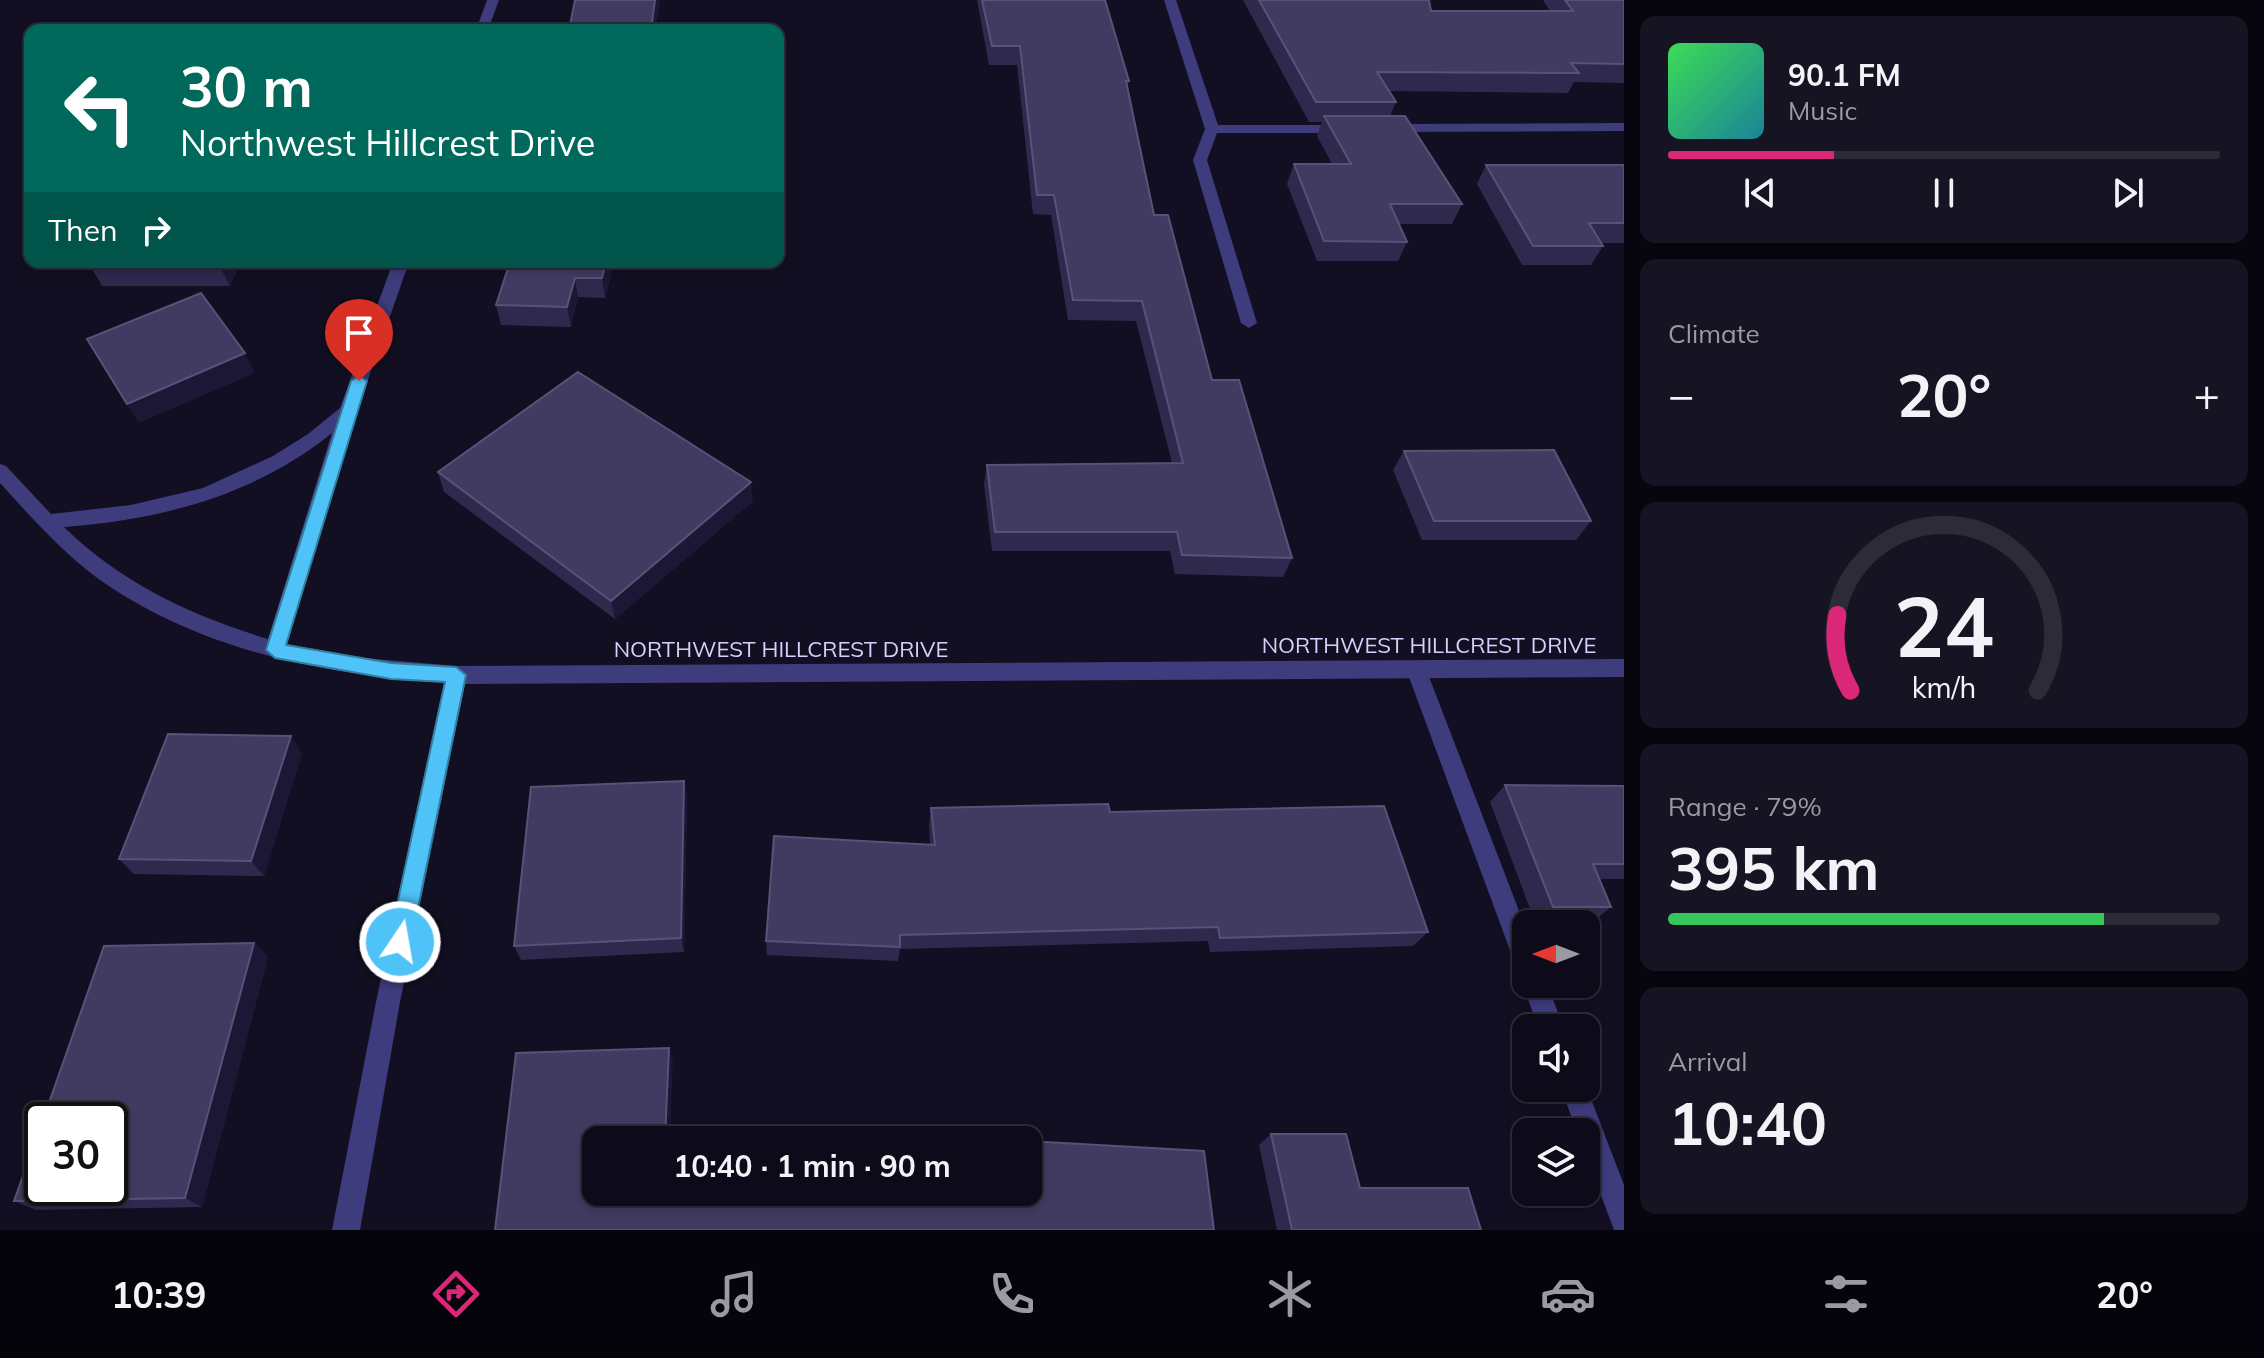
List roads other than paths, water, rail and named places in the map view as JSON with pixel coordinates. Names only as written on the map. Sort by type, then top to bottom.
[{"type":"street","points":[[484,24],[493,0]]},
{"type":"street","points":[[1170,0],[1212,129],[1200,160],[1249,323]]},
{"type":"street","points":[[1371,128],[1624,127]]},
{"type":"street","points":[[1212,129],[1355,128]]},
{"type":"street","points":[[275,650],[348,411],[399,268]]},
{"type":"street","points":[[47,521],[148,511],[201,498],[262,473],[319,437],[348,411]]},
{"type":"street","name":"NORTHWEST HILLCREST DRIVE","points":[[0,471],[47,521],[102,571],[157,607],[212,631],[275,650],[391,671],[456,675],[1624,668]]},
{"type":"street","points":[[1416,669],[1512,924]]},
{"type":"street","points":[[346,1230],[388,1002],[456,675]]},
{"type":"street","points":[[1579,1102],[1624,1221]]}]
